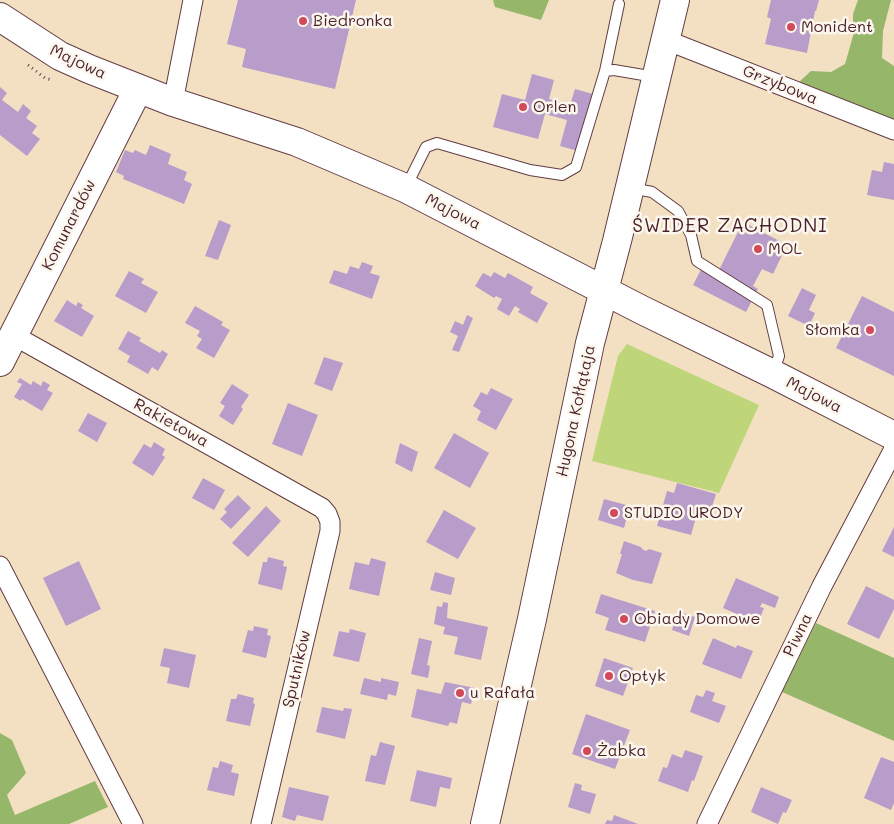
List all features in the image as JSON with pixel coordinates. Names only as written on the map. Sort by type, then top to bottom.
[{"type":"street","points":[[173,102],[193,0]]},
{"type":"street","name":"Hugona Kołłątaja","points":[[485,824],[532,619],[590,343],[605,291],[675,0]]},
{"type":"street","name":"Majowa","points":[[0,17],[60,56],[138,89],[297,142],[405,188],[772,374],[893,446]]},
{"type":"street","name":"Grzybowa","points":[[666,40],[894,130]]},
{"type":"street","name":"Komunardów","points":[[0,362],[138,89]]},
{"type":"street","name":"Rakietowa","points":[[13,335],[322,508],[327,514]]},
{"type":"street","name":"Piwna","points":[[707,824],[822,586],[893,446]]},
{"type":"street","name":"Sputników","points":[[261,824],[330,531],[330,522],[327,514]]},
{"type":"street","points":[[0,566],[133,824]]},
{"type":"lane","points":[[405,188],[426,147],[437,143],[530,170],[562,175],[576,166],[605,71],[619,4]]},
{"type":"lane","points":[[605,71],[614,70],[656,78]]},
{"type":"lane","points":[[629,188],[652,192],[678,211],[691,235],[697,261],[767,304],[780,356],[772,374]]},
{"type":"green space","points":[[493,0],[549,0],[541,20],[495,7]]},
{"type":"green space","points":[[858,0],[891,0],[883,31],[882,58],[894,66],[894,128],[815,100],[800,81],[811,71],[831,72],[845,64],[853,36],[853,14]]},
{"type":"green space","points":[[627,344],[759,405],[719,493],[592,461],[618,356]]},
{"type":"green space","points":[[816,623],[894,658],[894,741],[782,692]]},
{"type":"green space","points":[[0,733],[12,740],[26,773],[7,795],[15,815],[95,781],[108,807],[69,824],[0,824]]},
{"type":"building","points":[[238,0],[356,0],[335,89],[242,67],[246,49],[227,44]]},
{"type":"building","name":"Monident","points":[[771,0],[819,0],[807,53],[765,44],[771,19],[767,17]]},
{"type":"building","name":"Orlen","points":[[532,74],[554,80],[549,99],[570,105],[575,89],[593,94],[578,151],[560,146],[567,120],[545,114],[538,139],[493,127],[502,94],[525,100]]},
{"type":"building","points":[[0,87],[7,93],[2,100],[18,112],[23,104],[31,111],[26,118],[37,126],[32,133],[40,139],[27,156],[0,135]]},
{"type":"building","points":[[150,145],[171,154],[168,164],[187,172],[184,180],[192,184],[184,204],[123,179],[124,176],[116,172],[125,150],[133,153],[135,150],[146,155]]},
{"type":"building","points":[[884,162],[894,164],[894,200],[867,195],[872,170],[882,172]]},
{"type":"building","points":[[219,220],[231,225],[218,260],[205,256]]},
{"type":"building","points":[[743,222],[787,245],[773,274],[762,269],[753,286],[758,289],[746,312],[693,285],[704,264],[718,272]]},
{"type":"building","points":[[362,262],[373,266],[370,273],[380,276],[372,299],[329,283],[334,270],[347,274],[350,266],[359,269]]},
{"type":"building","points":[[129,271],[144,279],[141,283],[158,292],[146,313],[115,296]]},
{"type":"building","points":[[494,272],[505,278],[508,273],[533,287],[530,293],[548,303],[537,323],[518,312],[520,309],[515,306],[509,316],[497,309],[502,299],[496,296],[494,298],[475,286],[483,273],[491,277]]},
{"type":"building","points":[[802,288],[816,295],[809,310],[815,313],[809,326],[788,316]]},
{"type":"building","name":"Słomka","points":[[862,296],[894,312],[894,376],[836,348]]},
{"type":"building","points":[[67,300],[76,306],[78,302],[83,305],[81,308],[94,316],[82,337],[54,321]]},
{"type":"building","points":[[195,306],[223,322],[221,325],[230,330],[214,358],[196,348],[202,339],[197,336],[200,331],[185,323]]},
{"type":"building","points":[[467,315],[473,318],[459,352],[452,350],[458,336],[450,332],[455,321],[463,325]]},
{"type":"building","points":[[128,331],[141,338],[139,341],[160,353],[162,350],[168,354],[158,371],[152,367],[148,374],[127,362],[130,356],[118,349]]},
{"type":"building","points":[[324,357],[343,363],[332,391],[314,384]]},
{"type":"building","points":[[20,378],[31,385],[33,381],[41,386],[43,381],[50,385],[47,390],[53,393],[42,411],[22,399],[21,401],[14,397],[22,384],[17,382]]},
{"type":"building","points":[[232,384],[249,395],[233,425],[219,416],[225,406],[220,403]]},
{"type":"building","points":[[491,388],[513,399],[496,430],[477,420],[481,411],[473,406],[481,392],[487,395]]},
{"type":"building","points":[[288,403],[318,415],[302,456],[272,444]]},
{"type":"building","points":[[88,413],[107,423],[97,442],[78,431]]},
{"type":"building","points":[[454,433],[489,453],[470,488],[434,468]]},
{"type":"building","points":[[154,442],[165,449],[162,455],[165,457],[153,476],[132,463],[144,444],[151,448]]},
{"type":"building","points":[[400,443],[418,452],[412,472],[395,463]]},
{"type":"building","points":[[203,478],[225,490],[214,510],[192,498]]},
{"type":"building","points":[[677,483],[716,494],[711,510],[699,507],[691,535],[657,526],[667,491],[674,493]]},
{"type":"building","points":[[238,495],[251,508],[231,529],[220,519],[227,512],[224,509]]},
{"type":"building","points":[[604,499],[630,506],[624,528],[598,520]]},
{"type":"building","points":[[266,506],[281,521],[248,557],[232,543]]},
{"type":"building","points":[[444,510],[476,528],[458,559],[426,542]]},
{"type":"building","points":[[894,527],[894,557],[882,551]]},
{"type":"building","points":[[624,541],[641,547],[646,551],[649,549],[662,553],[652,584],[633,580],[616,573]]},
{"type":"building","points":[[268,557],[284,561],[283,566],[287,567],[282,590],[258,584],[263,562],[267,562]]},
{"type":"building","points":[[371,558],[386,562],[379,596],[349,589],[355,562],[369,565]]},
{"type":"building","points":[[79,561],[101,609],[66,626],[43,578]]},
{"type":"building","points":[[435,572],[455,578],[451,595],[430,590]]},
{"type":"building","points":[[736,578],[779,597],[775,608],[762,603],[760,607],[764,608],[758,623],[749,619],[745,621],[739,615],[723,608]]},
{"type":"building","points":[[866,586],[894,600],[894,609],[879,639],[847,624]]},
{"type":"building","points":[[601,594],[655,611],[645,642],[605,630],[609,618],[595,613]]},
{"type":"building","points":[[443,602],[448,603],[447,618],[488,627],[481,660],[454,654],[458,637],[443,634],[445,627],[434,624],[437,606],[442,607]]},
{"type":"building","points":[[678,611],[695,617],[689,636],[672,630]]},
{"type":"building","points":[[254,626],[268,629],[267,635],[271,636],[266,658],[242,652],[248,630],[253,631]]},
{"type":"building","points":[[350,629],[366,633],[359,662],[333,656],[339,631],[349,633]]},
{"type":"building","points":[[419,638],[432,641],[427,665],[430,666],[428,678],[411,674]]},
{"type":"building","points":[[713,638],[736,648],[737,645],[753,651],[741,679],[702,664]]},
{"type":"building","points":[[164,648],[196,655],[189,688],[167,683],[170,668],[160,666]]},
{"type":"building","points":[[604,658],[633,668],[623,696],[595,686]]},
{"type":"building","points":[[364,678],[381,682],[381,678],[399,682],[396,696],[388,694],[387,700],[360,694]]},
{"type":"building","points":[[445,682],[475,688],[471,704],[462,702],[457,724],[450,722],[448,726],[411,717],[417,689],[441,694]]},
{"type":"building","points":[[706,690],[715,693],[712,701],[726,706],[719,723],[690,712],[696,695],[703,697]]},
{"type":"building","points":[[238,694],[254,698],[253,703],[255,704],[250,726],[226,721],[231,699],[236,699]]},
{"type":"building","points":[[322,707],[343,711],[344,708],[352,709],[345,739],[316,732]]},
{"type":"building","points":[[586,714],[630,730],[615,769],[572,754]]},
{"type":"building","points":[[380,742],[395,746],[385,785],[365,781],[371,755],[376,756]]},
{"type":"building","points":[[685,750],[703,756],[688,792],[658,781],[663,767],[667,768],[672,754],[682,758]]},
{"type":"building","points":[[881,757],[894,762],[894,803],[891,810],[864,798]]},
{"type":"building","points":[[220,761],[233,765],[231,772],[239,774],[234,796],[207,790],[213,767],[218,768]]},
{"type":"building","points":[[417,770],[452,778],[450,789],[440,787],[436,807],[410,801]]},
{"type":"building","points":[[575,783],[582,785],[581,790],[596,794],[590,814],[568,807]]},
{"type":"building","points":[[289,787],[329,796],[323,821],[297,815],[295,821],[282,817]]},
{"type":"building","points":[[761,787],[792,800],[786,813],[783,812],[778,824],[751,812]]},
{"type":"building","points":[[614,815],[638,824],[605,824],[607,820],[612,821]]},
{"type":"place","name":"Biedronka","points":[[303,21]]},
{"type":"place","name":"Monident","points":[[791,27]]},
{"type":"place","name":"Orlen","points":[[523,107]]},
{"type":"place","name":"MOL","points":[[758,249]]},
{"type":"place","name":"Słomka","points":[[870,330]]},
{"type":"place","name":"STUDIO URODY","points":[[614,513]]},
{"type":"place","name":"Obiady Domowe","points":[[624,619]]},
{"type":"place","name":"Optyk","points":[[609,676]]},
{"type":"place","name":"u Rafała","points":[[460,693]]},
{"type":"place","name":"Żabka","points":[[587,751]]},
{"type":"district","name":"ŚWIDER ZACHODNI","points":[[730,226]]}]
